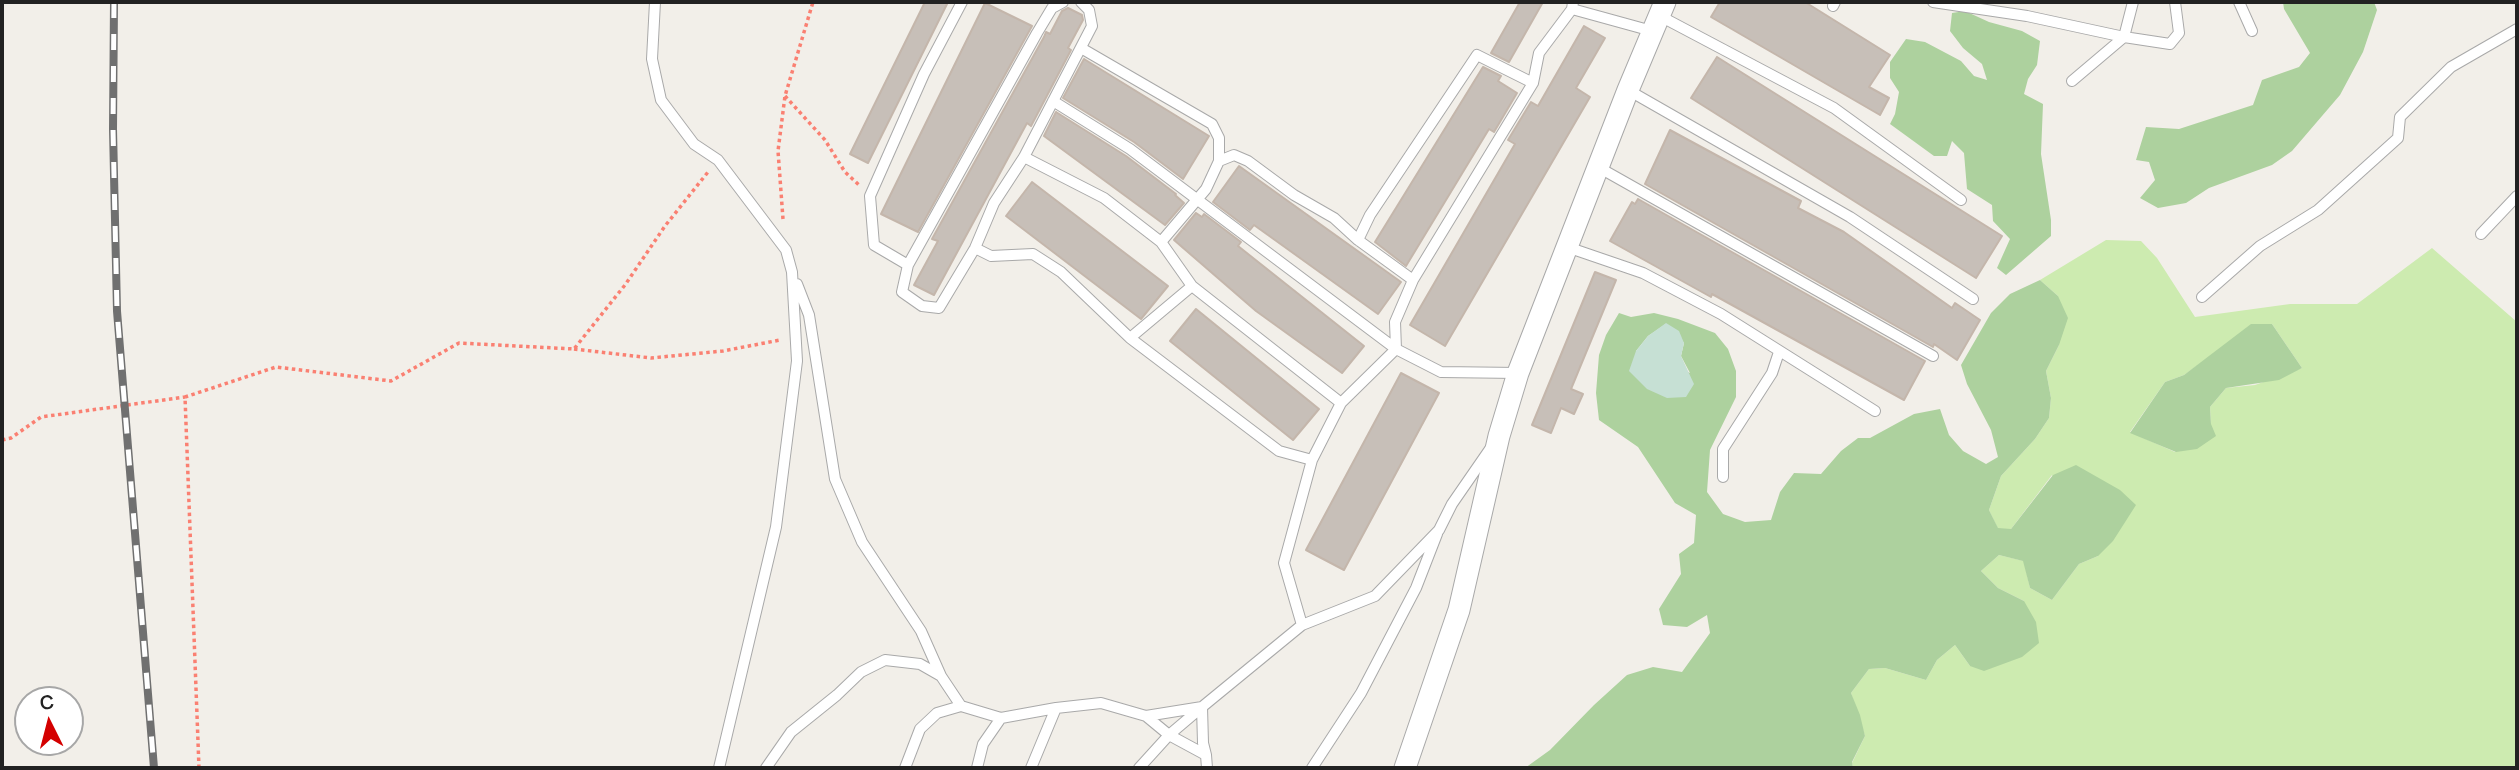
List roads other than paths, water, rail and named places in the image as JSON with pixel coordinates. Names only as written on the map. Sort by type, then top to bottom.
[{"type":"street","points":[[1405,768],[1460,610],[1499,436],[1518,373],[1658,16]]},
{"type":"lane","points":[[655,2],[652,59],[661,100],[694,144],[718,160],[786,250],[809,315],[835,479],[862,541],[921,631],[941,676],[961,706]]},
{"type":"lane","points":[[908,265],[874,244],[870,196],[924,74],[962,2]]},
{"type":"lane","points":[[1063,2],[1052,8],[1037,33],[908,265],[902,292],[922,306],[939,308],[975,247],[994,203],[1024,157],[1092,26],[1090,10],[1081,2]]},
{"type":"lane","points":[[1934,2],[2027,16],[2170,44],[2179,33],[2175,2]]},
{"type":"lane","points":[[2072,81],[2124,37],[2133,2]]},
{"type":"lane","points":[[2239,2],[2252,32]]},
{"type":"lane","points":[[1302,625],[1284,563],[1312,460],[1341,403],[1396,349],[1395,322],[1413,280],[1533,83],[1539,53],[1572,5],[1658,16],[1834,108],[1961,200]]},
{"type":"lane","points":[[2202,298],[2260,246],[2318,210],[2398,138],[2400,117],[2452,66],[2517,29]]},
{"type":"lane","points":[[1081,48],[1212,124],[1219,138],[1219,161],[1206,189],[1161,242]]},
{"type":"lane","points":[[1358,240],[1370,215],[1477,55],[1533,83]]},
{"type":"lane","points":[[1628,90],[1850,217],[1973,299]]},
{"type":"lane","points":[[1053,101],[1130,149],[1396,349],[1441,372],[1518,373]]},
{"type":"lane","points":[[1219,161],[1234,155],[1248,160],[1294,195],[1334,218],[1358,240],[1413,280]]},
{"type":"lane","points":[[1024,157],[1104,198],[1161,242],[1192,286],[1341,403]]},
{"type":"lane","points":[[1598,167],[1933,356]]},
{"type":"lane","points":[[2481,234],[2517,196]]},
{"type":"lane","points":[[975,247],[991,256],[1033,254],[1061,272],[1130,338],[1279,451],[1312,460]]},
{"type":"lane","points":[[1567,247],[1643,273],[1721,314],[1875,411]]},
{"type":"lane","points":[[719,768],[776,527],[797,361],[792,272]]},
{"type":"lane","points":[[1130,338],[1192,286]]},
{"type":"lane","points":[[1723,477],[1723,449],[1772,373],[1779,352]]},
{"type":"lane","points":[[1312,768],[1361,693],[1416,588],[1438,530],[1452,504],[1499,436]]},
{"type":"lane","points":[[1139,768],[1169,735],[1302,625],[1375,596],[1438,530]]},
{"type":"lane","points":[[766,768],[768,761],[791,732],[861,672],[886,660],[920,664],[941,676]]},
{"type":"lane","points":[[905,768],[920,729],[937,713],[961,706],[1000,718],[1101,703],[1146,716],[1169,735],[1206,755]]},
{"type":"lane","points":[[1146,716],[1202,707]]},
{"type":"lane","points":[[1202,707],[1207,768]]},
{"type":"lane","points":[[1031,768],[1056,708]]},
{"type":"lane","points":[[977,768],[983,744],[1000,718]]},
{"type":"railway","points":[[114,2],[113,129],[117,311],[154,768]]}]
